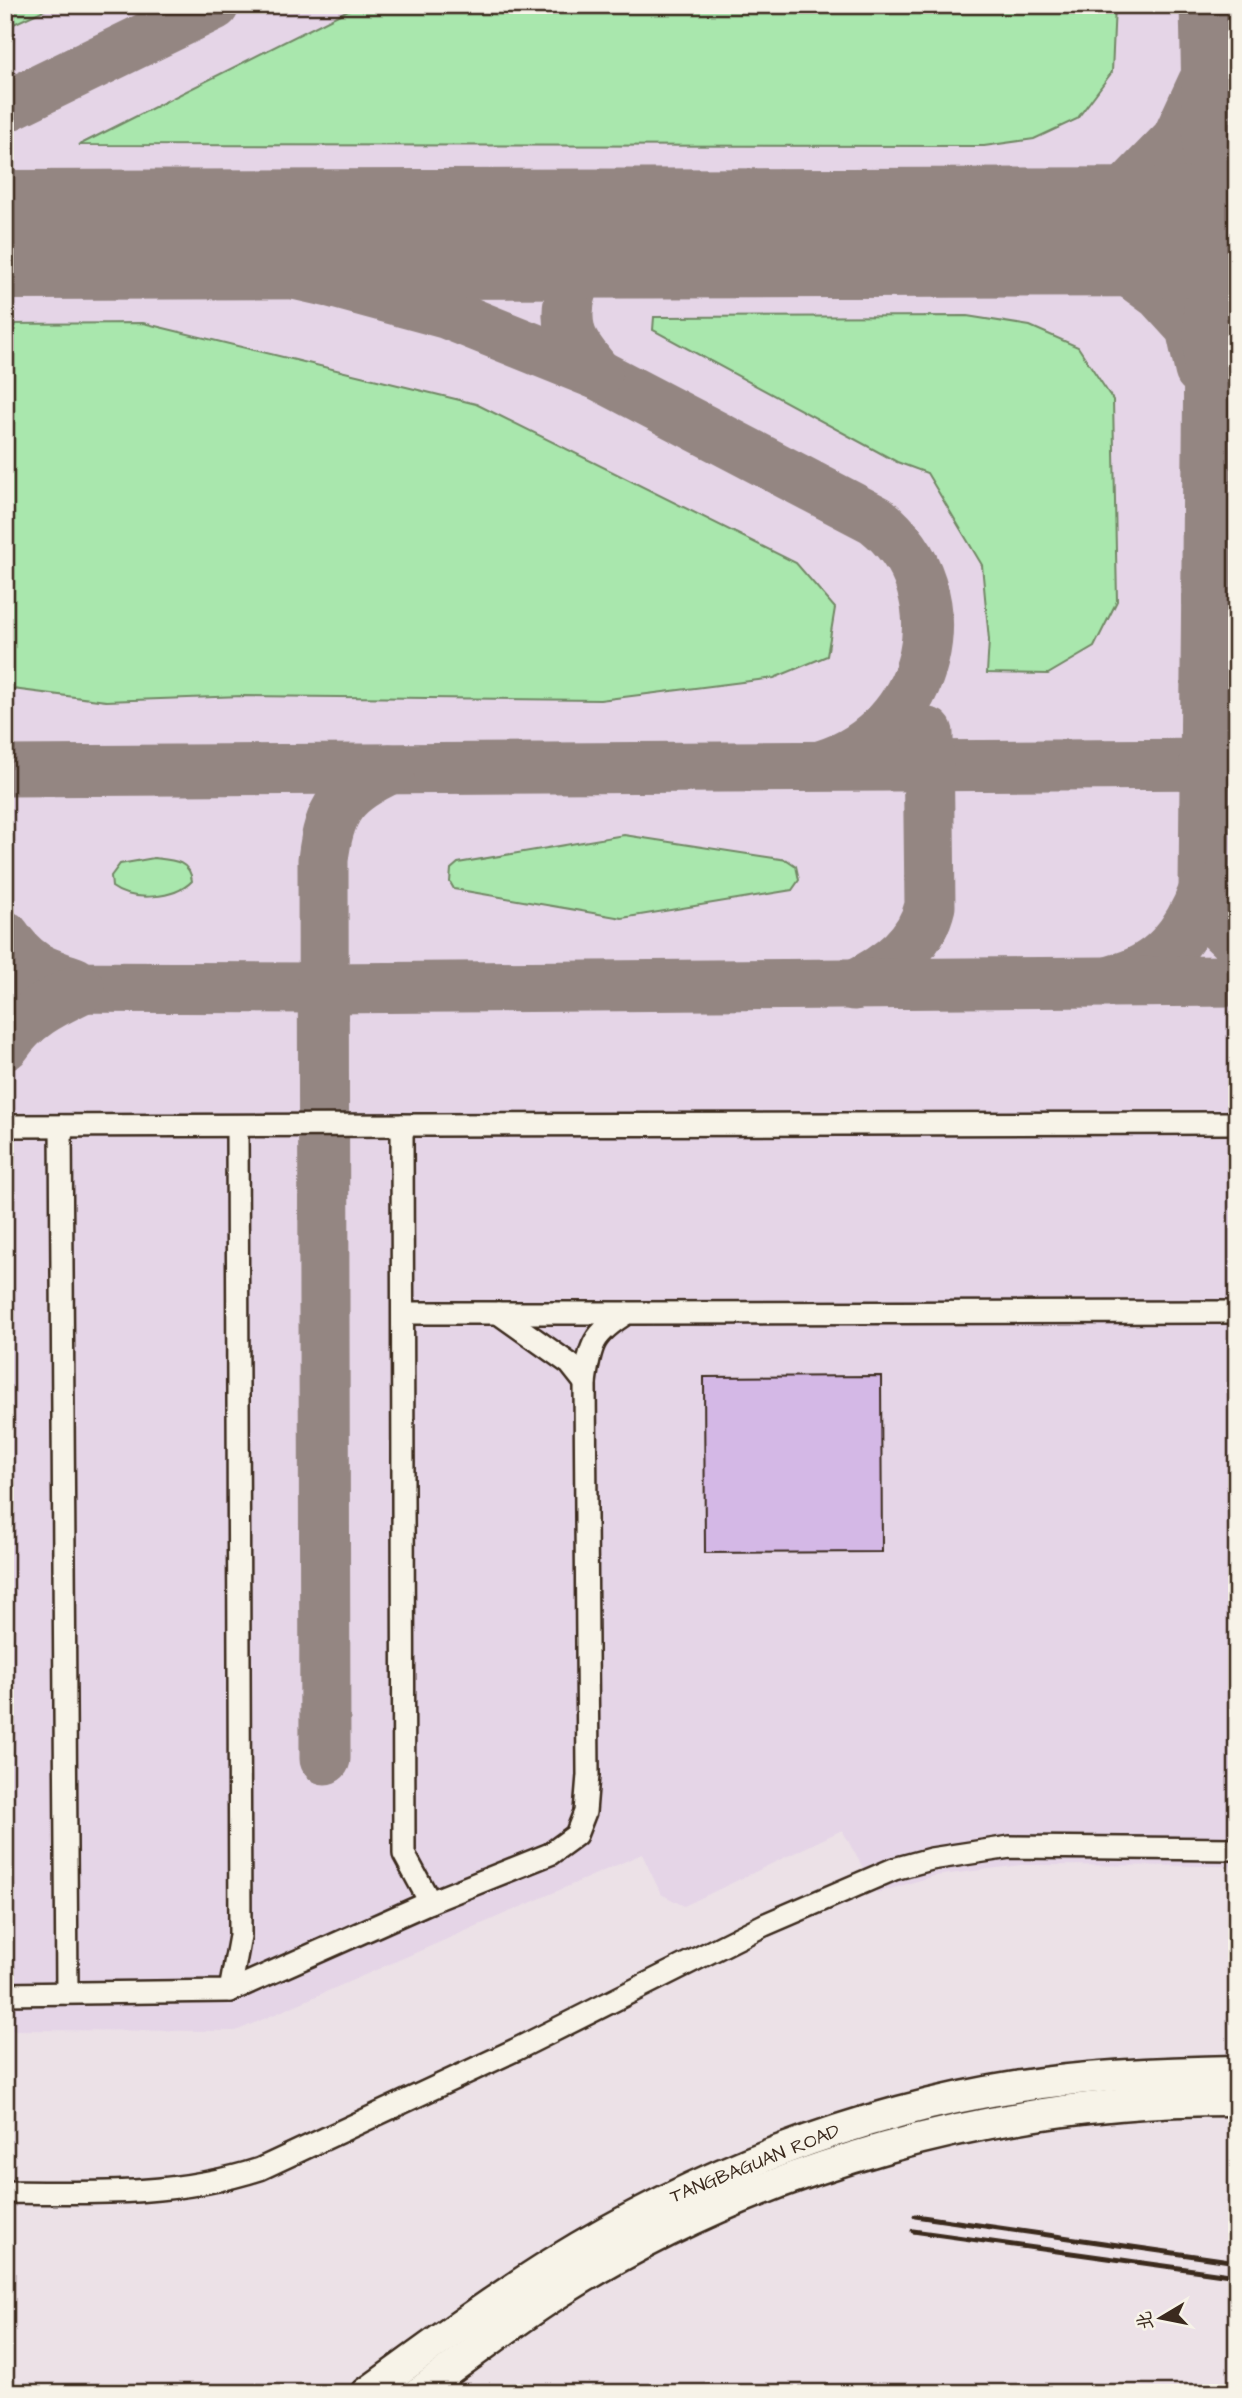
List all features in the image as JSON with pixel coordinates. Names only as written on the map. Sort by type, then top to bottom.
[{"type":"highway","name":"TANGBAGUAN ROAD","points":[[367,2393],[555,2262],[671,2198],[804,2140],[917,2107],[1020,2086],[1118,2075],[1237,2071]]},
{"type":"highway","name":"TANGBAGUAN ROAD","points":[[418,2393],[542,2304],[601,2267],[687,2221],[784,2179],[852,2157],[998,2122],[1156,2102],[1237,2100]]},
{"type":"street","points":[[5,1126],[1237,1123]]},
{"type":"street","points":[[402,1125],[404,1854],[430,1902]]},
{"type":"street","points":[[61,1126],[67,1993]]},
{"type":"street","points":[[230,1991],[240,1936],[237,1126]]},
{"type":"street","points":[[5,1994],[230,1991],[430,1902],[550,1854],[576,1835],[585,1812],[588,1775],[585,1383],[589,1347],[605,1326],[627,1312]]},
{"type":"street","points":[[403,1313],[1237,1312]]},
{"type":"street","points":[[498,1313],[570,1364],[585,1383]]},
{"type":"street","points":[[5,2192],[164,2190],[228,2179],[260,2169],[503,2056],[764,1925],[894,1869],[942,1857],[1010,1847],[1237,1849]]},
{"type":"shaded area","points":[[5,5],[1237,5],[1237,1866],[1021,1865],[934,1876],[877,1893],[842,1830],[684,1906],[661,1894],[642,1854],[236,2031],[5,2030]]},
{"type":"green space","points":[[5,5],[55,5],[5,28]]},
{"type":"green space","points":[[358,5],[1115,5],[1112,72],[1077,119],[1034,139],[984,146],[79,145]]},
{"type":"green space","points":[[967,316],[1030,326],[1078,347],[1113,400],[1117,601],[1094,647],[1048,674],[987,673],[989,640],[982,565],[927,473],[897,462],[653,330],[654,317]]},
{"type":"green space","points":[[143,323],[476,404],[796,563],[835,608],[827,656],[774,678],[600,700],[242,696],[106,701],[5,688],[5,324]]},
{"type":"green space","points":[[624,835],[787,860],[796,866],[799,880],[792,890],[622,918],[454,889],[450,882],[451,869],[458,863]]},
{"type":"green space","points":[[154,858],[184,865],[191,874],[192,881],[175,892],[153,896],[131,895],[112,887],[111,876],[120,864]]},
{"type":"building","points":[[881,1376],[882,1552],[705,1553],[704,1377]]},
{"type":"taxiway","points":[[5,107],[214,5]]},
{"type":"taxiway","points":[[1204,891],[1210,233],[1205,5]]},
{"type":"taxiway","points":[[1037,233],[1083,221],[1116,202],[1177,139],[1203,83]]},
{"type":"taxiway","points":[[1037,233],[1079,242],[1102,252],[1160,294],[1191,328],[1200,370]]},
{"type":"taxiway","points":[[85,234],[192,251],[330,282],[448,314],[597,374],[876,520],[904,550],[921,584],[927,621],[924,658],[911,692],[889,723],[860,748],[823,765]]},
{"type":"taxiway","points":[[597,374],[578,349],[570,332],[568,310],[573,288],[583,269],[599,254],[639,234]]},
{"type":"taxiway","points":[[854,985],[901,954],[926,920],[930,906],[928,733]]},
{"type":"taxiway","points":[[5,771],[1237,764]]},
{"type":"taxiway","points":[[325,1759],[323,860],[329,827],[341,803],[361,785],[390,769]]},
{"type":"taxiway","points":[[1114,980],[1146,967],[1171,947],[1190,922],[1204,891],[1220,926],[1237,942]]},
{"type":"taxiway","points":[[5,936],[19,954],[34,966],[74,982]]},
{"type":"taxiway","points":[[5,987],[323,988],[1237,981]]},
{"type":"taxiway","points":[[5,1045],[21,1026],[38,1012],[80,989]]},
{"type":"runway","points":[[5,235],[1237,232]]},
{"type":"railway","points":[[915,2216],[1237,2262]]},
{"type":"railway","points":[[913,2231],[1237,2276]]}]
